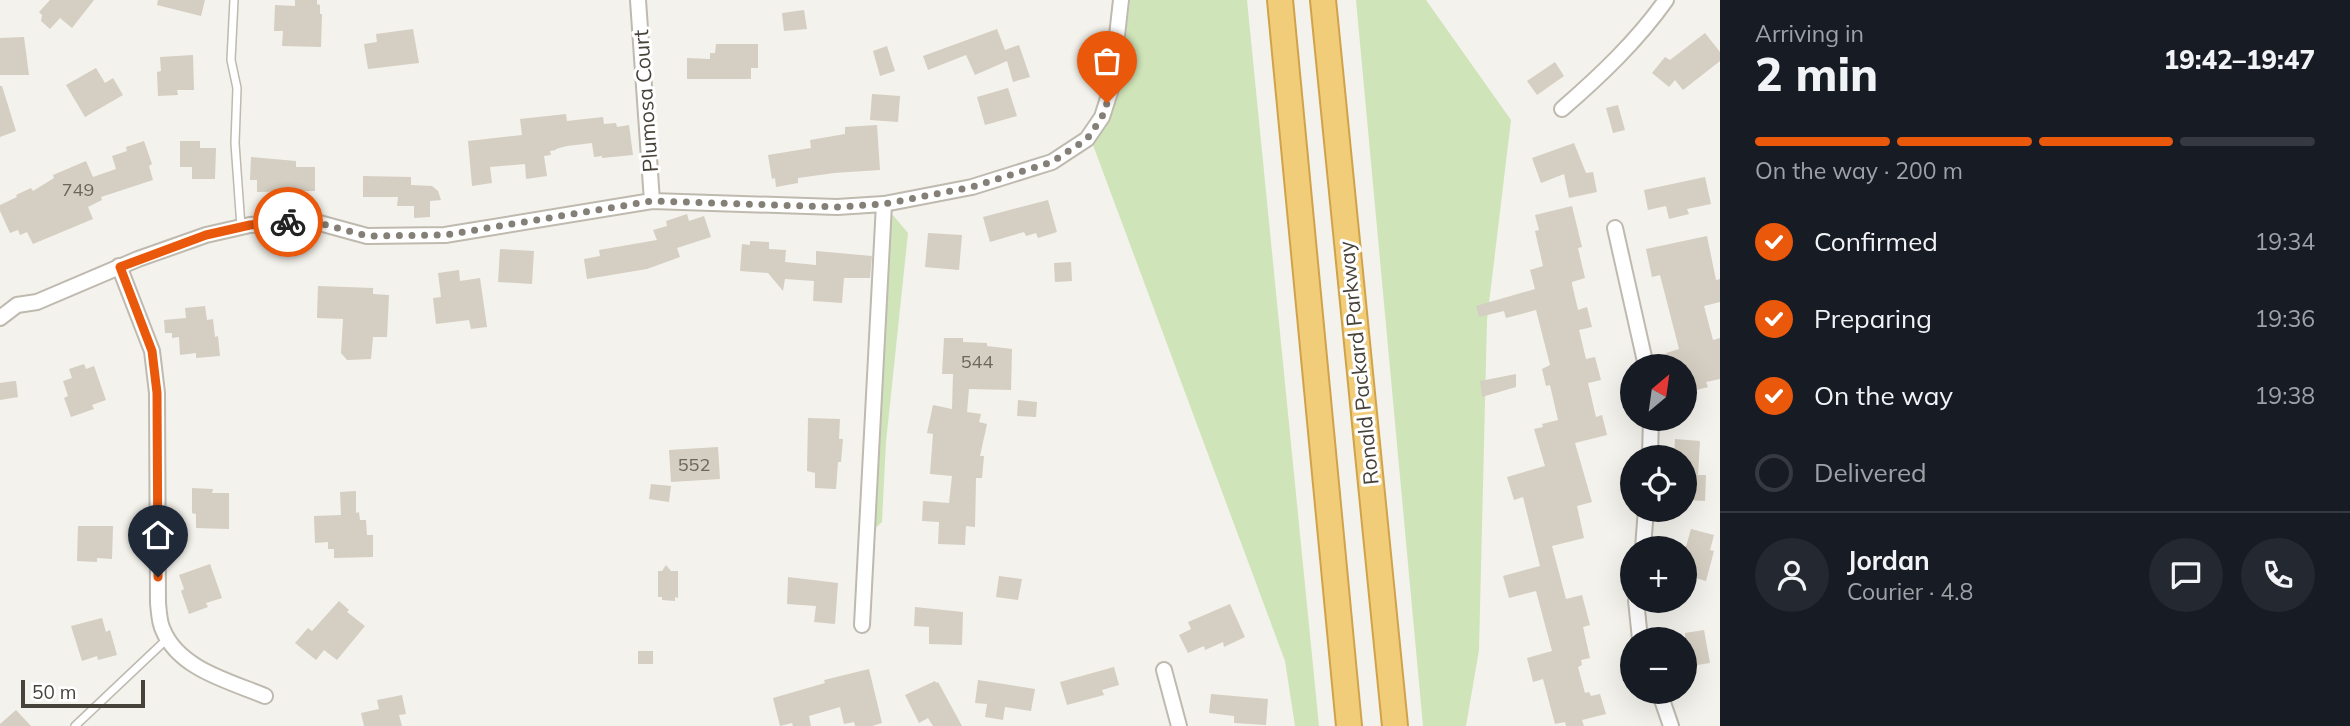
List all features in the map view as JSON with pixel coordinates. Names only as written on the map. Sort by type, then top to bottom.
[{"type":"highway","name":"Ronald Packard Parkway","points":[[1280,0],[1349,726]]},
{"type":"highway","name":"Ronald Packard Parkway","points":[[1323,0],[1395,726]]},
{"type":"street","name":"Plumosa Court","points":[[638,0],[652,201]]},
{"type":"street","points":[[0,318],[17,305],[37,302],[206,235],[241,227],[312,221],[367,236],[445,235],[652,201],[837,207],[884,204],[972,187],[1052,162],[1087,139],[1102,117],[1111,89],[1121,0]]},
{"type":"street","points":[[1562,109],[1619,56],[1667,0]]},
{"type":"street","points":[[862,625],[884,204]]},
{"type":"street","points":[[1615,228],[1643,354]]},
{"type":"street","points":[[120,267],[152,351],[157,393],[158,603],[162,628],[173,648],[194,666],[265,696]]},
{"type":"street","points":[[1164,670],[1179,726]]},
{"type":"street","points":[[1663,704],[1671,726]]},
{"type":"lane","points":[[234,0],[231,60],[237,88],[235,143],[241,227]]},
{"type":"lane","points":[[75,726],[168,639]]},
{"type":"green space","points":[[1130,0],[1247,0],[1319,726],[1295,726],[1285,661],[1093,145],[1108,122],[1120,84]]},
{"type":"green space","points":[[1356,0],[1426,0],[1511,120],[1487,320],[1479,650],[1466,726],[1423,726]]},
{"type":"green space","points":[[886,207],[908,233],[886,442],[882,522],[870,533]]},
{"type":"building","points":[[50,0],[94,0],[72,28],[60,18],[50,29],[41,21],[42,15],[39,12]]},
{"type":"building","points":[[158,0],[205,0],[201,16],[157,5]]},
{"type":"building","points":[[295,0],[317,0],[320,5],[321,47],[282,46],[283,31],[274,31],[275,5],[295,6]]},
{"type":"building","points":[[804,10],[807,29],[784,31],[782,13]]},
{"type":"building","points":[[413,29],[419,63],[368,69],[364,44],[377,42],[376,34]]},
{"type":"building","points":[[997,29],[1005,50],[1019,45],[1030,77],[1013,82],[1007,61],[975,75],[966,55],[928,70],[923,56]]},
{"type":"building","points":[[1705,33],[1720,52],[1720,61],[1683,90],[1675,80],[1669,87],[1652,73],[1665,57],[1670,60]]},
{"type":"building","points":[[24,37],[29,75],[0,75],[0,38]]},
{"type":"building","points":[[716,44],[758,44],[758,68],[751,68],[751,79],[687,79],[687,58],[710,59],[710,53],[715,53]]},
{"type":"building","points":[[887,46],[895,71],[880,76],[873,51]]},
{"type":"building","points":[[193,55],[194,90],[177,90],[178,95],[158,96],[157,72],[161,71],[160,57]]},
{"type":"building","points":[[1555,62],[1564,76],[1537,95],[1527,81]]},
{"type":"building","points":[[96,68],[105,83],[113,78],[123,95],[85,117],[66,85]]},
{"type":"building","points":[[0,86],[16,131],[0,137]]},
{"type":"building","points":[[1008,88],[1017,116],[985,125],[977,97]]},
{"type":"building","points":[[872,94],[900,96],[898,122],[870,120]]},
{"type":"building","points":[[1618,105],[1625,130],[1613,133],[1606,108]]},
{"type":"building","points":[[566,114],[567,121],[603,117],[604,124],[616,123],[617,127],[629,125],[633,155],[594,157],[592,143],[567,146],[550,151],[551,155],[544,156],[547,176],[526,179],[525,164],[490,167],[492,183],[472,186],[468,141],[522,135],[520,119]]},
{"type":"building","points":[[877,125],[880,170],[798,178],[798,183],[776,187],[768,155],[811,148],[810,140],[845,134],[845,127]]},
{"type":"building","points":[[144,141],[152,164],[149,166],[153,180],[101,197],[102,200],[88,207],[93,219],[33,244],[27,232],[20,235],[18,230],[10,233],[0,205],[31,188],[33,191],[54,178],[53,175],[86,161],[93,177],[116,169],[112,156],[127,151],[126,147]]},
{"type":"building","points":[[180,141],[200,141],[200,148],[216,148],[215,179],[192,179],[192,167],[180,167]]},
{"type":"building","points":[[1574,143],[1586,173],[1593,172],[1597,192],[1569,198],[1564,174],[1541,183],[1532,158]]},
{"type":"building","points":[[251,157],[296,161],[296,167],[315,167],[315,191],[257,192],[257,180],[250,180]]},
{"type":"building","points":[[363,176],[411,177],[411,185],[432,186],[438,191],[441,200],[430,201],[430,217],[414,218],[414,206],[397,206],[398,197],[363,197]]},
{"type":"building","points":[[1705,177],[1711,204],[1687,209],[1689,214],[1669,219],[1666,206],[1648,210],[1644,190]]},
{"type":"building","points":[[1048,200],[1057,232],[1038,238],[1036,233],[1026,236],[1024,232],[990,242],[983,217]]},
{"type":"building","points":[[1572,206],[1582,247],[1578,248],[1585,278],[1572,284],[1578,310],[1587,307],[1592,327],[1579,330],[1586,359],[1595,357],[1601,380],[1588,383],[1596,417],[1602,415],[1607,435],[1575,443],[1592,502],[1577,506],[1584,538],[1552,546],[1566,599],[1582,595],[1590,625],[1583,627],[1590,658],[1581,660],[1582,665],[1578,667],[1585,693],[1589,692],[1591,696],[1600,694],[1606,714],[1582,720],[1584,726],[1566,726],[1565,722],[1555,724],[1543,679],[1533,682],[1527,658],[1552,651],[1536,591],[1509,598],[1503,576],[1540,566],[1523,497],[1514,500],[1507,477],[1545,466],[1534,429],[1558,420],[1550,385],[1546,386],[1542,369],[1550,365],[1536,310],[1506,318],[1504,311],[1479,317],[1476,306],[1535,289],[1530,270],[1543,266],[1535,231],[1539,230],[1535,215]]},
{"type":"building","points":[[687,214],[689,221],[704,216],[711,237],[677,248],[680,257],[647,269],[587,279],[584,259],[600,256],[599,250],[657,240],[653,230],[667,226],[666,221]]},
{"type":"building","points":[[928,233],[962,235],[959,270],[925,267]]},
{"type":"building","points":[[1707,236],[1716,280],[1720,279],[1720,302],[1704,306],[1713,340],[1720,338],[1720,379],[1706,382],[1708,387],[1698,390],[1698,354],[1666,354],[1679,349],[1660,275],[1652,277],[1646,249]]},
{"type":"building","points":[[750,241],[769,242],[769,249],[786,250],[785,262],[816,265],[816,251],[872,256],[870,278],[844,278],[842,303],[813,301],[814,281],[785,279],[783,291],[768,273],[740,271],[742,244],[750,245]]},
{"type":"building","points":[[500,249],[534,251],[532,284],[498,282]]},
{"type":"building","points":[[1071,262],[1072,281],[1055,282],[1054,263]]},
{"type":"building","points":[[459,270],[460,281],[480,278],[487,327],[471,329],[469,320],[436,324],[433,298],[441,297],[438,273]]},
{"type":"building","points":[[318,286],[373,288],[373,294],[389,295],[387,337],[373,337],[371,359],[347,360],[341,353],[343,319],[317,318]]},
{"type":"building","points":[[205,306],[207,320],[213,319],[220,356],[196,358],[196,353],[180,355],[179,337],[172,338],[172,333],[165,333],[164,320],[186,318],[185,308]]},
{"type":"building","points":[[944,338],[963,338],[963,342],[987,343],[987,346],[1012,349],[1011,390],[969,389],[967,412],[981,414],[979,422],[987,424],[980,456],[984,456],[982,478],[976,478],[975,527],[966,526],[965,545],[938,544],[939,522],[922,521],[923,501],[949,503],[952,476],[930,474],[933,434],[927,433],[933,405],[952,409],[953,374],[942,374]]},
{"type":"building","points":[[84,364],[86,369],[94,366],[106,400],[92,405],[94,409],[71,417],[64,398],[68,396],[63,381],[72,378],[69,369]]},
{"type":"building","points":[[1516,374],[1516,387],[1482,397],[1480,381]]},
{"type":"building","points":[[16,381],[18,397],[0,400],[0,383]]},
{"type":"building","points":[[1018,400],[1037,402],[1036,417],[1017,416]]},
{"type":"building","points":[[808,418],[840,419],[839,439],[843,439],[836,489],[815,488],[815,473],[807,471]]},
{"type":"building","points":[[1675,439],[1700,441],[1698,475],[1706,475],[1705,501],[1697,501],[1697,445],[1675,445]]},
{"type":"building","points":[[718,447],[720,479],[671,482],[669,450]]},
{"type":"building","points":[[651,484],[671,486],[669,502],[649,499]]},
{"type":"building","points":[[192,488],[213,489],[212,493],[229,493],[229,529],[196,528],[196,514],[192,513]]},
{"type":"building","points":[[356,491],[356,513],[359,512],[360,520],[366,520],[367,535],[373,535],[373,557],[334,558],[334,549],[328,549],[328,542],[315,543],[314,516],[341,515],[340,492]]},
{"type":"building","points":[[78,526],[113,526],[112,559],[97,558],[97,562],[77,561]]},
{"type":"building","points":[[1691,529],[1714,535],[1710,550],[1714,551],[1706,581],[1697,578],[1697,536],[1689,536]]},
{"type":"building","points":[[210,564],[222,598],[206,603],[208,607],[189,614],[179,575]]},
{"type":"building","points":[[666,565],[671,571],[678,571],[678,598],[675,597],[675,601],[658,597],[658,571],[662,571]]},
{"type":"building","points":[[999,576],[1022,579],[1018,600],[996,597]]},
{"type":"building","points":[[788,577],[838,583],[835,624],[814,622],[816,606],[787,604]]},
{"type":"building","points":[[339,601],[349,610],[347,612],[365,626],[337,660],[324,650],[316,660],[295,643],[308,628],[312,631]]},
{"type":"building","points":[[1230,604],[1245,637],[1224,647],[1223,642],[1205,650],[1204,646],[1188,653],[1179,635],[1191,629],[1188,622]]},
{"type":"building","points":[[915,607],[963,612],[962,645],[929,644],[929,627],[914,626]]},
{"type":"building","points":[[102,618],[106,632],[110,630],[117,655],[98,660],[97,656],[82,661],[71,626]]},
{"type":"building","points":[[1704,630],[1710,663],[1697,665],[1697,631]]},
{"type":"building","points":[[638,651],[653,651],[653,664],[638,664]]},
{"type":"building","points":[[1114,667],[1119,685],[1102,690],[1104,695],[1067,705],[1060,682]]},
{"type":"building","points":[[869,669],[882,723],[872,726],[855,726],[854,722],[844,724],[840,707],[809,716],[811,726],[793,726],[792,723],[780,726],[773,698],[825,683],[824,680]]},
{"type":"building","points":[[978,680],[1035,689],[1031,711],[1005,707],[1003,720],[985,717],[987,704],[975,703]]},
{"type":"building","points":[[935,681],[962,726],[933,726],[928,718],[919,723],[905,695]]},
{"type":"building","points":[[1211,694],[1268,699],[1266,725],[1234,723],[1234,716],[1209,713]]},
{"type":"building","points":[[402,695],[406,714],[399,715],[402,726],[364,726],[361,713],[379,709],[377,700]]},
{"type":"building","points":[[16,710],[31,726],[0,726],[0,724]]},
{"type":"way so far","points":[[288,222],[312,221],[367,236],[445,235],[652,201],[837,207],[884,204],[972,187],[1052,162],[1087,139],[1102,117],[1107,103]]},
{"type":"route","points":[[158,577],[157,393],[152,351],[120,267],[206,235],[250,225],[288,222]]}]
